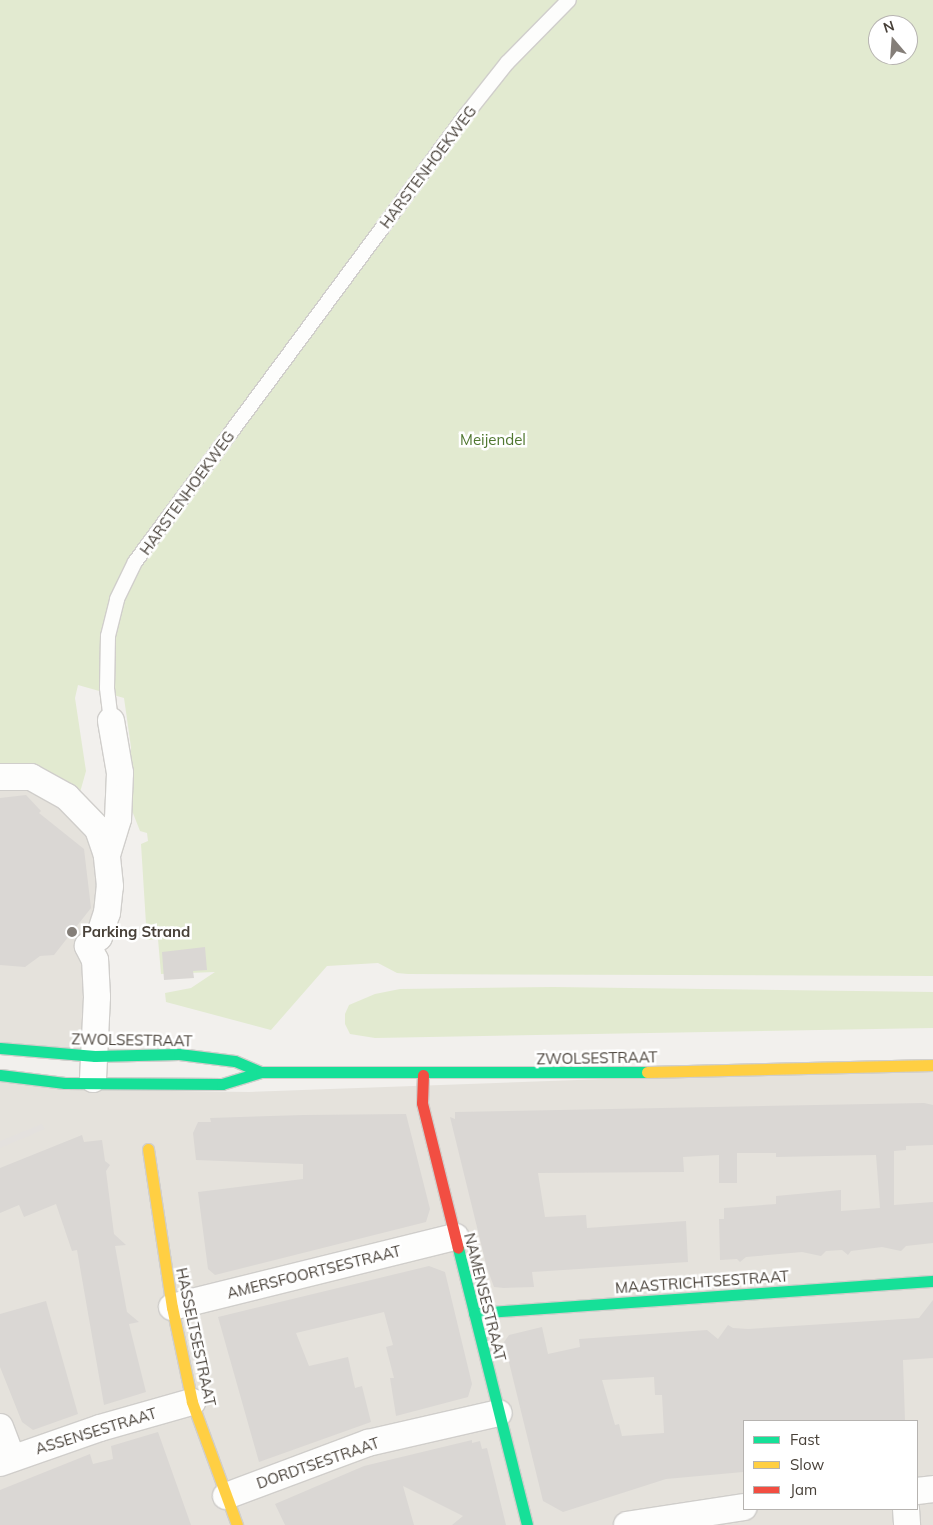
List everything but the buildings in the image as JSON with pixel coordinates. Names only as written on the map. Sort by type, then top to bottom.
[{"type":"street","name":"HARSTENHOEKWEG","points":[[92,1083],[95,960],[88,946],[99,937],[107,913],[110,886],[107,855],[118,819],[120,773],[111,721]]},
{"type":"street","points":[[0,777],[31,778],[67,797],[98,829],[107,855]]},
{"type":"street","name":"ZWOLSESTRAAT","points":[[0,1048],[94,1056],[179,1054],[235,1061],[261,1072]]},
{"type":"street","name":"ZWOLSESTRAAT","points":[[0,1075],[92,1083],[222,1084],[261,1072],[423,1075],[933,1065]]},
{"type":"street","name":"NAMENSESTRAAT","points":[[423,1075],[422,1103],[527,1525]]},
{"type":"street","name":"HASSELTSESTRAAT","points":[[148,1149],[172,1307],[192,1402],[237,1525]]},
{"type":"street","name":"AMERSFOORTSESTRAAT","points":[[172,1307],[455,1237]]},
{"type":"street","name":"MAASTRICHTSESTRAAT","points":[[474,1313],[933,1281]]},
{"type":"street","name":"ASSENSESTRAAT","points":[[6,1460],[100,1428],[192,1402]]},
{"type":"street","name":"DORDTSESTRAAT","points":[[226,1496],[368,1444],[499,1414]]},
{"type":"street","points":[[0,1427],[6,1460]]},
{"type":"street","points":[[918,1491],[933,1489]]},
{"type":"street","points":[[628,1525],[743,1507]]},
{"type":"street","points":[[906,1510],[907,1525]]},
{"type":"lane","name":"HARSTENHOEKWEG","points":[[111,721],[107,688],[108,636],[117,599],[135,562],[465,116],[507,63],[569,0]]},
{"type":"shaded area","points":[[0,776],[28,778],[101,840],[93,1050],[0,1043]]},
{"type":"shaded area","points":[[933,1067],[933,1525],[0,1525],[0,1081],[91,1090],[249,1092]]},
{"type":"shaded area","points":[[42,1124],[45,1129],[0,1148],[0,1141]]},
{"type":"green space","name":"Meijendel","points":[[0,0],[933,0],[933,976],[408,974],[397,973],[378,963],[327,966],[271,1030],[166,1002],[165,993],[191,988],[215,972],[161,974],[158,939],[147,940],[141,844],[148,841],[147,833],[140,831],[129,803],[131,747],[124,698],[78,685],[75,698],[86,771],[79,796],[0,767]]},
{"type":"green space","points":[[553,987],[933,992],[933,1028],[375,1038],[350,1034],[345,1024],[345,1014],[349,1005],[375,994],[400,989]]},
{"type":"traffic: fast","points":[[0,1048],[95,1056],[179,1054],[235,1061],[261,1072]]},
{"type":"traffic: fast","points":[[0,1075],[65,1083],[222,1084],[261,1072],[647,1072]]},
{"type":"traffic: fast","points":[[458,1248],[527,1525]]},
{"type":"traffic: fast","points":[[474,1313],[933,1281]]},
{"type":"traffic: slow","points":[[647,1072],[933,1065]]},
{"type":"traffic: slow","points":[[148,1149],[172,1307],[192,1402],[237,1525]]},
{"type":"traffic: jam","points":[[423,1075],[422,1103],[458,1248]]},
{"type":"place","name":"Parking Strand","points":[[72,932]]}]
